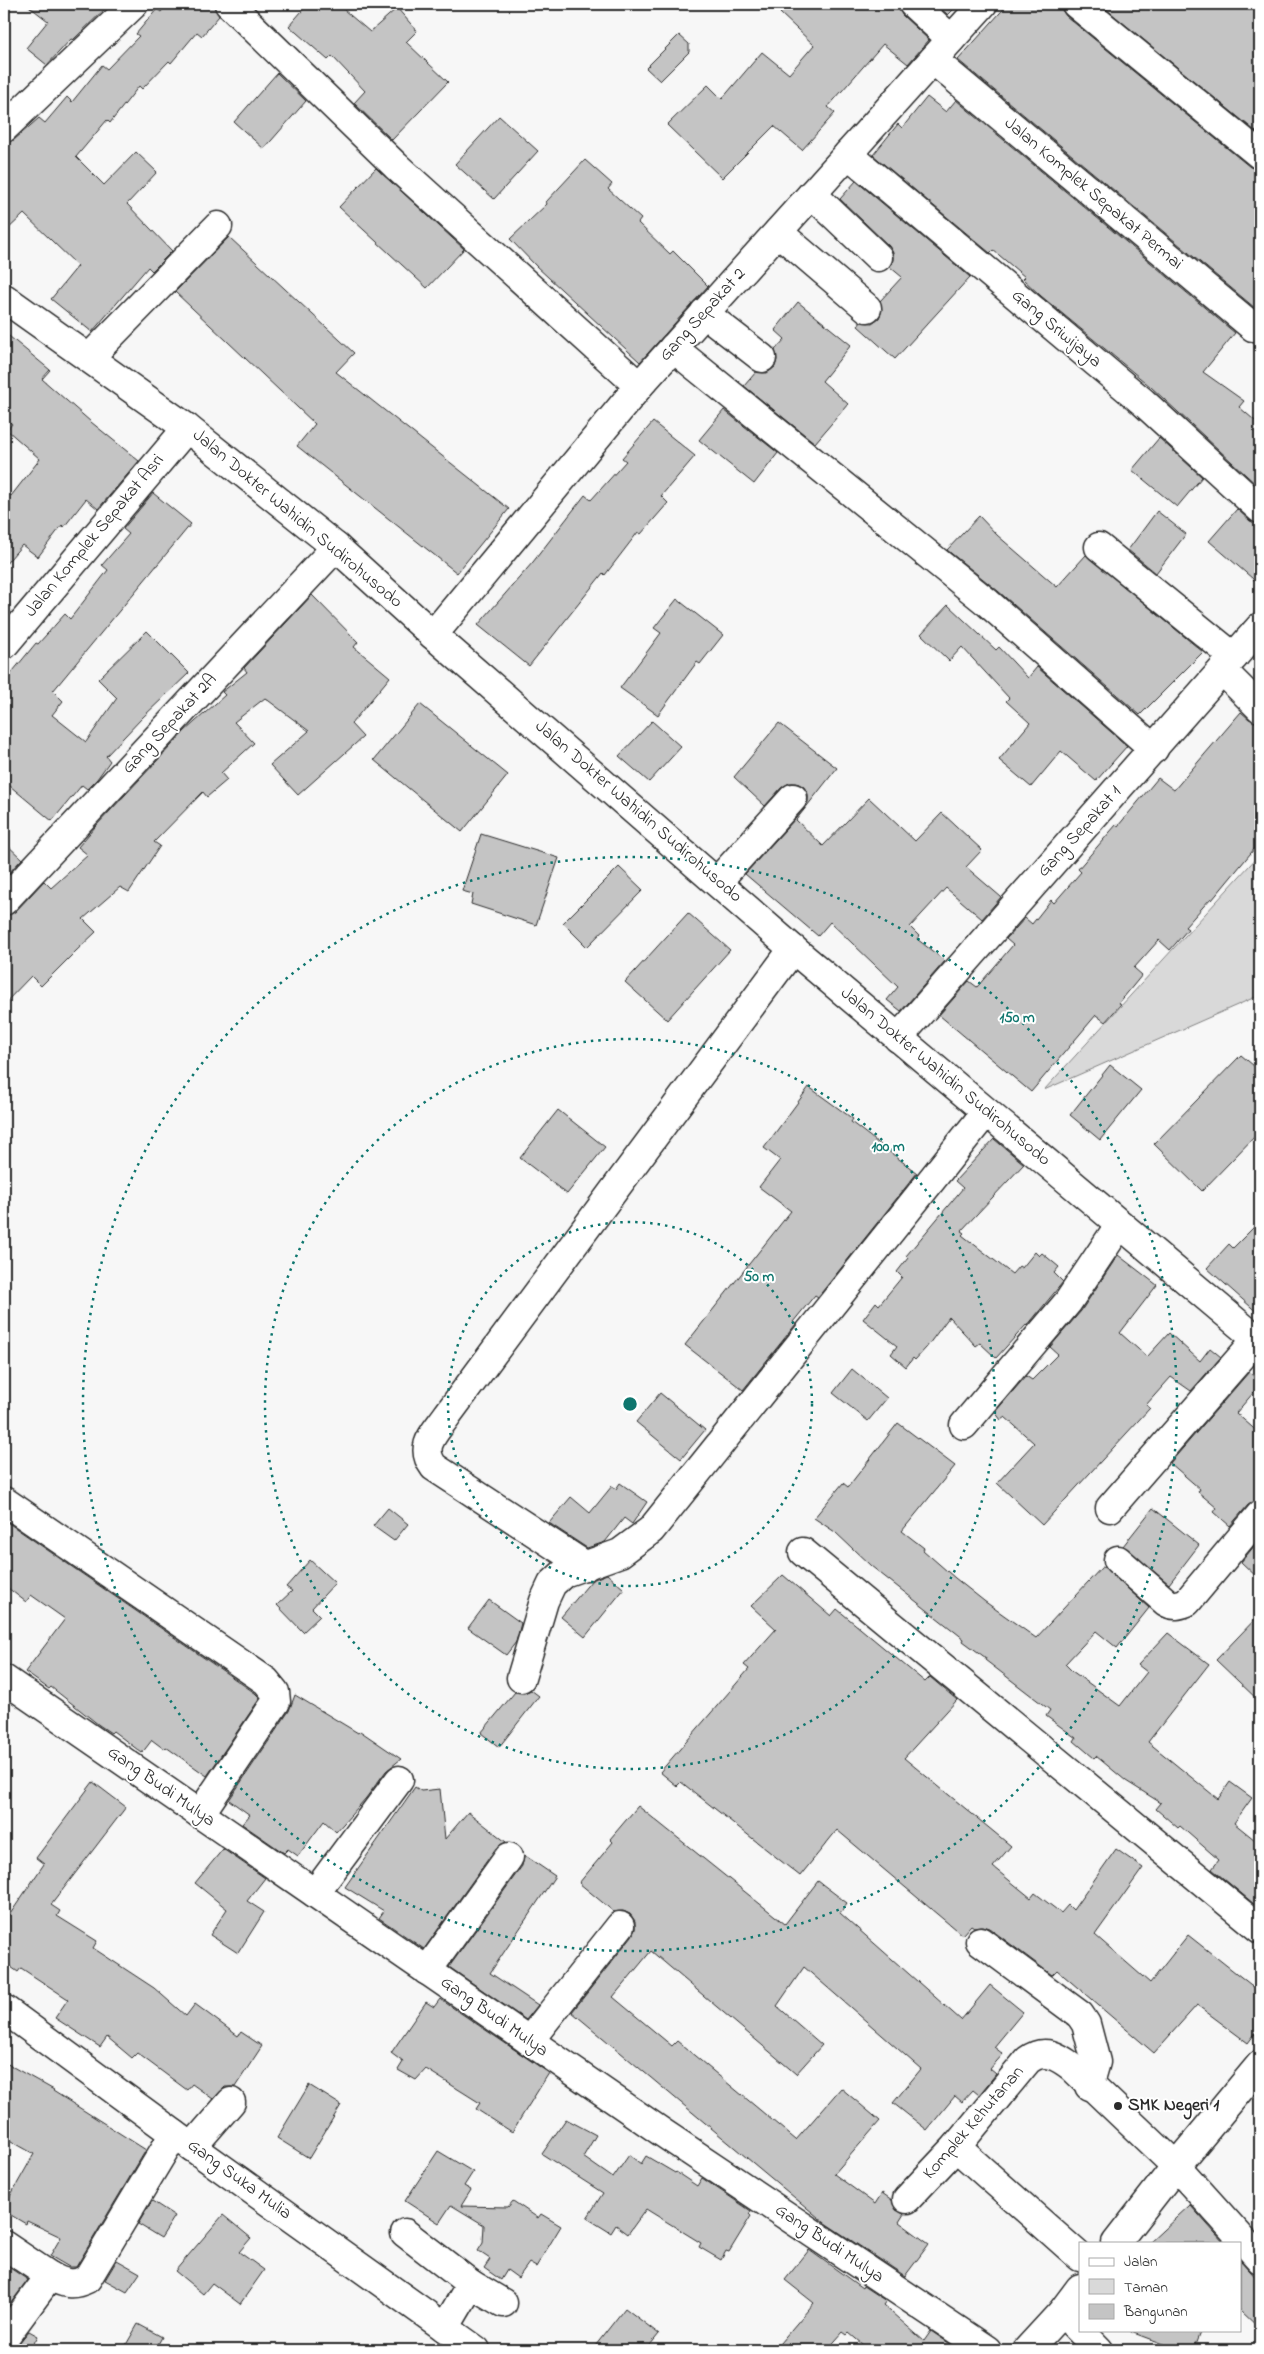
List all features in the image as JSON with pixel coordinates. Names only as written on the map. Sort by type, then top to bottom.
[{"type":"street","points":[[4,128],[134,4]]},
{"type":"street","points":[[229,4],[396,166],[638,386]]},
{"type":"street","points":[[912,4],[951,39]]},
{"type":"street","name":"Gang Sepakat 2","points":[[433,635],[638,386],[983,4]]},
{"type":"street","points":[[1076,4],[1260,155]]},
{"type":"street","name":"Jalan Komplek Sepakat Permai","points":[[933,60],[1253,327]]},
{"type":"street","name":"Gang Sriwijaya","points":[[848,154],[1143,402],[1260,509]]},
{"type":"street","points":[[812,194],[878,257]]},
{"type":"street","points":[[89,358],[218,226]]},
{"type":"street","points":[[778,232],[867,308]]},
{"type":"street","name":"Jalan Dokter Wahidin Sudirohusodo","points":[[4,298],[187,428],[336,547],[433,635],[793,949],[1259,1341]]},
{"type":"street","points":[[704,313],[762,358]]},
{"type":"street","points":[[673,348],[988,603],[1154,749]]},
{"type":"street","name":"Jalan Komplek Sepakat Asri","points":[[4,645],[187,428]]},
{"type":"street","name":"Gang Sepakat 2A","points":[[4,901],[336,547]]},
{"type":"street","points":[[1099,547],[1228,664],[1260,708]]},
{"type":"street","name":"Gang Sepakat 1","points":[[898,1038],[1260,627]]},
{"type":"street","points":[[717,882],[793,798]]},
{"type":"street","points":[[586,1566],[434,1467],[427,1458],[426,1448],[448,1414],[793,949]]},
{"type":"street","points":[[521,1678],[544,1601],[552,1584],[564,1573],[620,1553],[651,1530],[986,1112]]},
{"type":"street","points":[[964,1425],[1068,1302],[1120,1224]]},
{"type":"street","points":[[1110,1508],[1259,1341]]},
{"type":"street","points":[[4,1501],[266,1681],[275,1692],[276,1702],[200,1814]]},
{"type":"street","points":[[1118,1560],[1166,1602],[1172,1606],[1178,1606],[1187,1602],[1260,1515]]},
{"type":"street","points":[[803,1552],[1260,1929]]},
{"type":"street","name":"Gang Budi Mulya","points":[[4,1678],[528,2040],[987,2350]]},
{"type":"street","points":[[315,1893],[400,1780]]},
{"type":"street","points":[[428,1971],[509,1857]]},
{"type":"street","points":[[528,2040],[620,1926]]},
{"type":"street","points":[[980,1941],[1080,2015],[1086,2024],[1094,2047],[1096,2062],[1090,2086]]},
{"type":"street","name":"Gang Suka Mulia","points":[[8,2020],[183,2140],[476,2350]]},
{"type":"street","name":"Komplek Kehutanan","points":[[907,2199],[956,2147],[986,2109],[1035,2055],[1046,2053],[1059,2057],[1176,2166],[1260,2259]]},
{"type":"street","points":[[1117,2242],[1176,2166],[1258,2074]]},
{"type":"street","points":[[4,2245],[63,2283],[71,2284],[87,2279],[183,2140],[231,2102]]},
{"type":"street","points":[[956,2147],[1079,2257]]},
{"type":"street","points":[[405,2233],[470,2284],[503,2303]]},
{"type":"street","points":[[4,2338],[50,2276]]},
{"type":"street","points":[[445,2328],[470,2284]]},
{"type":"street","points":[[1027,2350],[1062,2312],[1079,2289]]},
{"type":"street","points":[[1062,2312],[1079,2329]]},
{"type":"street","points":[[1081,2332],[1099,2350]]},
{"type":"green space","points":[[1260,854],[1260,995],[1044,1090]]},
{"type":"building","points":[[26,4],[110,4],[73,40],[71,39],[47,65],[26,48],[48,21]]},
{"type":"building","points":[[168,4],[214,4],[219,16],[202,36],[197,32],[171,63],[169,61],[142,89],[139,86],[110,123],[107,120],[76,157],[104,185],[136,152],[157,172],[127,204],[172,251],[152,271],[148,267],[92,332],[51,299],[78,266],[24,214],[4,233],[4,143],[14,140],[39,118],[45,123],[67,97],[72,102],[102,65],[107,69],[139,36],[136,34],[157,9],[161,12]]},
{"type":"building","points":[[308,4],[337,4],[370,32],[397,8],[417,31],[406,42],[448,82],[392,140],[354,103],[365,91],[332,56],[328,60],[289,26]]},
{"type":"building","points":[[789,4],[898,4],[902,15],[929,40],[908,64],[883,44],[828,107],[835,113],[802,150],[774,126],[722,178],[667,125],[708,85],[722,99],[762,52],[789,74],[814,45],[780,13]]},
{"type":"building","points":[[936,4],[959,4],[948,15]]},
{"type":"building","points":[[1008,4],[1061,4],[1066,16],[1250,167],[1260,170],[1260,301],[1255,308],[958,60]]},
{"type":"building","points":[[1100,4],[1260,4],[1260,135]]},
{"type":"building","points":[[679,35],[689,44],[689,52],[660,81],[646,68]]},
{"type":"building","points":[[277,73],[306,101],[264,149],[234,122]]},
{"type":"building","points":[[927,97],[946,112],[956,100],[1235,333],[1203,372],[1244,401],[1239,407],[1260,425],[1260,488],[1151,387],[1041,296],[1023,279],[1025,277],[993,250],[990,253],[873,155],[898,124],[902,128]]},
{"type":"building","points":[[499,116],[538,151],[494,199],[455,164]]},
{"type":"building","points":[[585,160],[612,184],[608,189],[641,219],[638,223],[670,254],[673,251],[708,286],[640,362],[536,266],[510,239],[547,204],[546,202]]},
{"type":"building","points":[[376,168],[464,249],[427,288],[339,207]]},
{"type":"building","points":[[856,181],[970,277],[895,359],[858,326],[861,322],[872,323],[879,318],[882,310],[880,301],[902,277],[890,267],[893,253],[889,246],[840,199]]},
{"type":"building","points":[[229,237],[354,353],[336,372],[509,509],[457,573],[297,446],[315,424],[175,292]]},
{"type":"building","points":[[798,302],[851,345],[822,381],[848,404],[815,443],[744,386],[756,372],[767,373],[775,367],[777,360],[775,350],[785,339],[775,330]]},
{"type":"building","points":[[4,332],[50,370],[42,379],[139,461],[98,509],[86,499],[64,527],[62,525],[38,557],[22,545],[4,566],[4,490],[11,496],[40,459],[7,430],[12,424],[4,417]]},
{"type":"building","points":[[724,410],[778,453],[754,484],[699,440]]},
{"type":"building","points":[[653,422],[695,456],[661,496],[668,503],[641,534],[638,532],[605,575],[603,573],[529,666],[478,625],[533,562],[585,495],[591,500],[626,461],[622,458]]},
{"type":"building","points":[[1159,438],[1202,477],[1177,507],[1132,470]]},
{"type":"building","points":[[153,493],[191,524],[53,691],[63,701],[52,715],[86,742],[117,698],[98,679],[147,631],[189,673],[106,756],[110,761],[97,779],[87,789],[82,785],[52,821],[4,781],[4,682],[36,643],[38,644],[65,614],[70,619],[108,570],[102,565],[129,534],[123,529]]},
{"type":"building","points":[[1237,509],[1250,521],[1260,524],[1260,585],[1209,541]]},
{"type":"building","points":[[1157,511],[1186,534],[1156,573],[1128,550]]},
{"type":"building","points":[[979,516],[997,535],[1057,587],[1086,555],[1203,652],[1140,715],[998,591],[947,550]]},
{"type":"building","points":[[312,595],[358,642],[354,647],[390,677],[351,724],[363,737],[298,795],[270,765],[309,731],[265,698],[234,722],[254,743],[221,773],[227,780],[207,797],[203,792],[154,842],[160,846],[129,892],[120,887],[83,919],[96,932],[41,986],[31,976],[4,1004],[4,916],[15,912],[44,881],[51,888],[88,855],[78,847],[95,827],[185,731],[225,695],[222,692],[247,672],[244,668]]},
{"type":"building","points":[[677,599],[723,635],[700,664],[697,662],[658,715],[620,688],[661,633],[654,628]]},
{"type":"building","points":[[948,605],[996,650],[999,647],[1028,678],[1037,667],[1127,746],[1096,781],[1061,751],[1031,787],[999,760],[1030,723],[1006,701],[1009,698],[962,647],[949,661],[921,634]]},
{"type":"building","points":[[420,704],[508,775],[462,832],[374,760]]},
{"type":"building","points":[[1241,712],[1249,719],[1260,723],[1260,842],[1212,900],[1211,898],[1185,927],[1188,929],[1170,950],[1159,940],[1134,968],[1142,975],[1119,1003],[1121,1004],[1105,1022],[1096,1015],[1031,1092],[939,1015],[969,981],[977,987],[1013,945],[1006,939],[1025,918],[1032,924],[1051,900],[1054,903],[1081,872],[1078,869],[1116,825],[1118,826],[1158,778],[1174,790]]},
{"type":"building","points":[[652,721],[681,747],[649,782],[619,756]]},
{"type":"building","points":[[779,723],[837,768],[796,820],[823,846],[869,798],[915,841],[942,813],[982,850],[966,867],[1001,897],[982,919],[946,888],[910,927],[919,936],[917,939],[945,961],[901,1011],[887,1000],[898,987],[830,922],[818,936],[745,874],[805,808],[808,802],[808,794],[804,787],[797,783],[789,783],[781,788],[765,806],[734,777]]},
{"type":"building","points":[[481,834],[559,858],[536,925],[471,904],[473,894],[462,891]]},
{"type":"building","points":[[4,842],[22,859],[4,878]]},
{"type":"building","points":[[619,867],[643,890],[587,947],[563,923]]},
{"type":"building","points":[[688,913],[730,950],[667,1020],[625,982]]},
{"type":"building","points":[[1241,1055],[1260,1071],[1260,1131],[1202,1191],[1154,1144]]},
{"type":"building","points":[[1110,1065],[1141,1090],[1100,1140],[1070,1115]]},
{"type":"building","points":[[809,1087],[853,1119],[851,1122],[917,1173],[818,1297],[815,1295],[793,1322],[796,1324],[743,1390],[685,1345],[791,1211],[759,1187],[780,1160],[764,1148]]},
{"type":"building","points":[[558,1110],[605,1147],[567,1194],[520,1158]]},
{"type":"building","points":[[994,1139],[1024,1164],[961,1231],[964,1233],[962,1235],[1012,1274],[1019,1266],[1022,1268],[1035,1252],[1039,1256],[1042,1253],[1059,1267],[1054,1273],[1063,1282],[1027,1326],[996,1358],[980,1343],[976,1346],[949,1317],[926,1348],[915,1360],[913,1358],[906,1367],[891,1354],[897,1346],[863,1319],[876,1302],[879,1305],[902,1277],[897,1272],[908,1258],[906,1256],[963,1188],[955,1181]]},
{"type":"building","points":[[1260,1221],[1260,1315],[1207,1268],[1229,1244],[1233,1248]]},
{"type":"building","points":[[1118,1255],[1157,1285],[1120,1333],[1147,1357],[1169,1333],[1200,1361],[1210,1348],[1221,1357],[1191,1391],[1171,1377],[1146,1405],[1150,1408],[1042,1525],[997,1483],[1034,1443],[1005,1417],[1001,1420],[995,1412],[1026,1376],[1032,1380],[1058,1354],[1050,1347],[1081,1311]]},
{"type":"building","points":[[852,1369],[887,1398],[868,1421],[833,1393]]},
{"type":"building","points":[[1249,1372],[1260,1382],[1260,1385],[1236,1413],[1260,1434],[1260,1500],[1248,1505],[1230,1526],[1214,1512],[1217,1508],[1198,1492],[1200,1489],[1170,1463]]},
{"type":"building","points":[[660,1393],[705,1430],[681,1459],[636,1422]]},
{"type":"building","points":[[898,1423],[955,1466],[902,1531],[984,1601],[1036,1638],[1102,1567],[1149,1608],[1117,1648],[1096,1631],[1065,1664],[1072,1671],[1120,1706],[1147,1672],[1138,1665],[1168,1633],[1209,1664],[1148,1742],[1218,1799],[1230,1782],[1252,1798],[1234,1823],[1260,1844],[1260,1909],[1212,1869],[1219,1860],[1180,1826],[1178,1828],[1156,1809],[1161,1803],[1126,1781],[1096,1756],[1094,1758],[1074,1741],[1076,1738],[1046,1716],[1050,1710],[985,1660],[986,1658],[963,1641],[964,1639],[871,1566],[835,1532],[814,1518],[843,1483],[848,1487]]},
{"type":"building","points":[[620,1483],[647,1502],[632,1524],[624,1518],[605,1542],[587,1548],[549,1523],[571,1497],[590,1513],[612,1486],[616,1489]]},
{"type":"building","points":[[388,1508],[408,1524],[394,1541],[373,1526]]},
{"type":"building","points":[[1153,1508],[1199,1545],[1169,1584],[1123,1546]]},
{"type":"building","points":[[4,1520],[260,1698],[207,1776],[166,1747],[164,1749],[152,1740],[142,1753],[113,1731],[111,1733],[99,1725],[51,1687],[49,1689],[25,1672],[65,1619],[31,1595],[26,1602],[4,1585]]},
{"type":"building","points":[[1260,1539],[1260,1580],[1241,1562]]},
{"type":"building","points":[[310,1560],[335,1583],[312,1608],[320,1616],[303,1632],[277,1605],[292,1591],[286,1587]]},
{"type":"building","points":[[607,1574],[624,1589],[585,1637],[561,1617],[592,1580]]},
{"type":"building","points":[[783,1575],[831,1616],[837,1609],[925,1682],[930,1677],[957,1700],[904,1758],[1011,1846],[993,1867],[1031,1898],[1035,1893],[1061,1913],[1068,1905],[1073,1910],[1116,1849],[1143,1868],[1095,1935],[1150,1983],[1188,1935],[1260,1992],[1260,2027],[1248,2043],[1197,2005],[1154,2053],[1057,1970],[1052,1975],[989,1928],[971,1925],[962,1935],[837,1830],[800,1876],[681,1782],[677,1786],[660,1772],[749,1669],[744,1665],[776,1629],[751,1606]]},
{"type":"building","points":[[489,1600],[521,1623],[516,1642],[506,1655],[468,1628]]},
{"type":"building","points":[[1260,1614],[1260,1702],[1216,1660]]},
{"type":"building","points":[[531,1690],[539,1696],[499,1747],[481,1733],[515,1692],[524,1693]]},
{"type":"building","points":[[295,1695],[358,1733],[360,1731],[401,1759],[386,1771],[366,1798],[336,1832],[324,1821],[298,1856],[288,1849],[284,1853],[242,1824],[250,1815],[229,1800],[289,1711]]},
{"type":"building","points":[[93,1782],[126,1807],[51,1905],[60,1911],[57,1916],[97,1941],[93,1948],[154,1988],[186,2016],[195,2004],[238,2036],[241,2032],[262,2046],[235,2087],[225,2087],[213,2099],[192,2084],[187,2090],[137,2053],[132,2058],[107,2037],[100,2047],[55,2018],[68,1999],[21,1968],[18,1972],[4,1962],[4,1923],[44,1864],[36,1858]]},
{"type":"building","points":[[415,1787],[421,1791],[440,1789],[445,1839],[468,1812],[506,1842],[496,1848],[424,1949],[379,1918],[384,1911],[345,1887]]},
{"type":"building","points":[[638,1806],[785,1924],[818,1881],[847,1903],[840,1913],[961,2020],[990,1985],[1023,2012],[994,2047],[1003,2054],[990,2069],[996,2074],[979,2095],[973,2090],[962,2102],[955,2096],[927,2130],[893,2103],[921,2069],[804,1967],[777,2006],[822,2045],[796,2074],[651,1951],[613,1997],[672,2046],[677,2041],[796,2140],[841,2088],[880,2121],[834,2174],[875,2204],[882,2193],[892,2200],[896,2210],[904,2214],[899,2222],[929,2244],[905,2276],[825,2223],[572,2012],[632,1936],[635,1929],[635,1921],[630,1914],[623,1911],[614,1912],[579,1883],[613,1842],[610,1839]]},
{"type":"building","points":[[223,1849],[265,1878],[247,1901],[264,1912],[238,1953],[210,1935],[227,1909],[195,1883]]},
{"type":"building","points":[[524,1855],[555,1876],[490,1973],[538,2005],[526,2020],[449,1967],[522,1866]]},
{"type":"building","points":[[440,1999],[549,2073],[512,2132],[476,2109],[480,2103],[426,2069],[416,2080],[398,2070],[403,2062],[391,2053],[426,2002],[434,2007]]},
{"type":"building","points":[[4,2062],[54,2090],[146,2150],[76,2267],[69,2267],[50,2256],[61,2237],[27,2221],[26,2224],[4,2211],[4,2207],[34,2154],[4,2137]]},
{"type":"building","points":[[309,2085],[341,2105],[309,2158],[277,2138]]},
{"type":"building","points":[[566,2119],[596,2135],[583,2157],[613,2178],[629,2155],[641,2164],[646,2156],[697,2186],[702,2178],[751,2211],[749,2214],[751,2216],[729,2252],[726,2251],[721,2260],[699,2247],[701,2243],[646,2209],[628,2234],[616,2225],[611,2233],[587,2218],[603,2193],[542,2154]]},
{"type":"building","points":[[438,2151],[473,2172],[464,2186],[471,2190],[461,2206],[508,2207],[513,2201],[538,2218],[541,2214],[561,2226],[536,2267],[529,2263],[518,2278],[507,2270],[501,2280],[484,2268],[490,2259],[478,2251],[483,2243],[484,2225],[451,2205],[439,2223],[405,2201]]},
{"type":"building","points":[[152,2201],[175,2216],[161,2238],[138,2224]]},
{"type":"building","points":[[1190,2205],[1223,2242],[1150,2242]]},
{"type":"building","points":[[223,2215],[251,2238],[239,2252],[264,2270],[240,2304],[212,2283],[203,2294],[175,2271]]},
{"type":"building","points":[[809,2250],[862,2288],[863,2286],[886,2301],[883,2305],[924,2341],[931,2331],[959,2350],[869,2350],[849,2333],[847,2335],[843,2332],[827,2350],[774,2350],[814,2303],[785,2280]]},
{"type":"building","points":[[117,2260],[140,2273],[127,2292],[105,2280]]},
{"type":"building","points":[[1242,2262],[1260,2282],[1260,2329],[1242,2312]]},
{"type":"building","points":[[10,2268],[28,2280],[4,2312],[4,2276]]},
{"type":"building","points":[[625,2308],[659,2334],[646,2350],[592,2350]]},
{"type":"building","points":[[138,2324],[162,2337],[155,2350],[123,2350]]},
{"type":"building","points":[[29,2331],[38,2336],[30,2350],[13,2350]]},
{"type":"building","points":[[1131,2332],[1200,2332],[1193,2350],[1179,2350]]},
{"type":"place","name":"SMK Negeri 1","points":[[1118,2106]]}]
